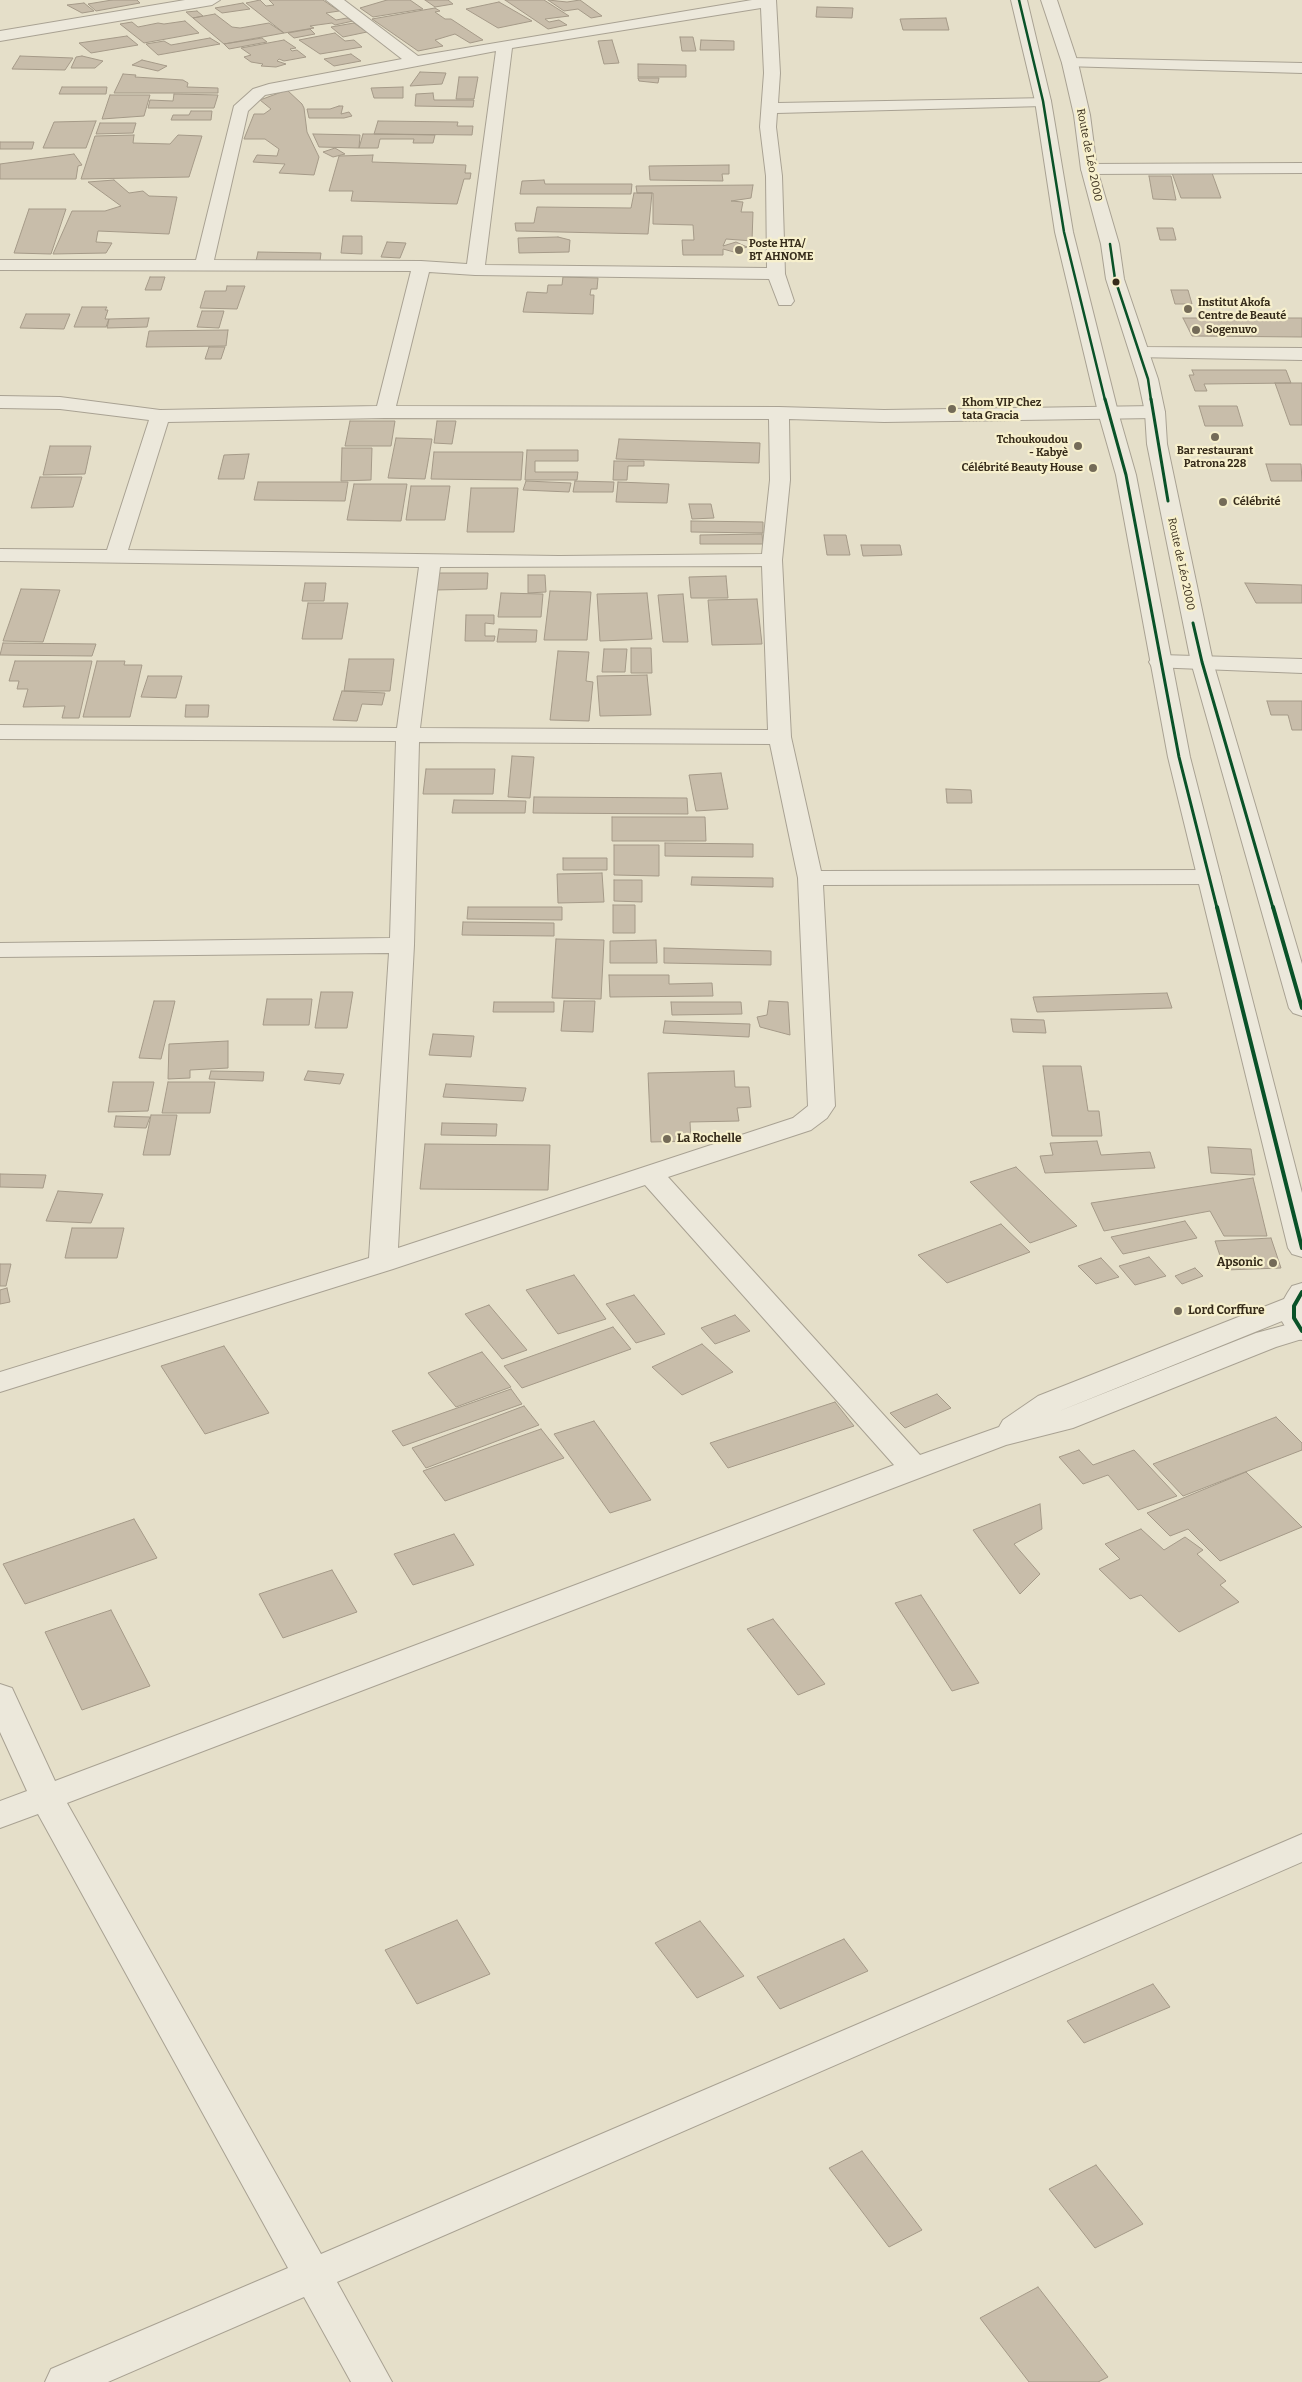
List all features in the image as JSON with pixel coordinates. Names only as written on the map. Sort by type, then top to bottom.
[{"type":"street","points":[[2,40],[212,0]]},
{"type":"street","points":[[334,0],[415,61]]},
{"type":"street","points":[[1019,0],[1043,101],[1064,232],[1108,412],[1126,475],[1179,757],[1302,1248]]},
{"type":"street","name":"Route de Léo 2000","points":[[1049,0],[1058,22],[1070,63],[1082,115],[1089,169],[1110,244],[1116,279],[1140,352],[1155,412],[1157,444],[1202,662],[1302,1008]]},
{"type":"street","points":[[204,265],[240,109],[259,92],[275,87],[415,61],[768,1],[772,73],[768,127],[774,176],[776,274],[785,301]]},
{"type":"street","points":[[475,270],[505,45]]},
{"type":"street","points":[[1070,63],[1302,68]]},
{"type":"street","points":[[770,108],[1043,101]]},
{"type":"street","points":[[1089,169],[1302,168]]},
{"type":"street","points":[[0,265],[421,266],[475,270],[776,274]]},
{"type":"street","points":[[385,412],[421,266]]},
{"type":"street","points":[[1140,352],[1302,354]]},
{"type":"street","points":[[0,402],[60,403],[160,416],[385,412],[779,413],[884,416],[1155,412]]},
{"type":"street","points":[[0,1382],[383,1263],[802,1124],[812,1118],[822,1106],[810,878],[780,736],[772,560],[780,480],[779,413]]},
{"type":"street","points":[[116,555],[160,416]]},
{"type":"street","points":[[0,555],[559,562],[772,560]]},
{"type":"street","points":[[383,1263],[402,945],[408,734],[430,559]]},
{"type":"street","points":[[1160,662],[1302,666]]},
{"type":"street","points":[[0,732],[780,736]]},
{"type":"street","points":[[810,878],[1209,877]]},
{"type":"street","points":[[0,950],[402,945]]},
{"type":"street","points":[[650,1174],[915,1470]]},
{"type":"street","points":[[0,1815],[998,1437],[1062,1421],[1266,1340],[1300,1315]]},
{"type":"street","points":[[0,1696],[46,1797],[372,2382]]},
{"type":"street","points":[[65,2382],[1302,1847]]},
{"type":"building","points":[[112,0],[137,0],[140,3],[96,11],[88,4]]},
{"type":"building","points":[[260,0],[266,6],[274,5],[269,0],[323,0],[339,11],[326,13],[336,20],[347,18],[353,21],[335,25],[332,23],[310,26],[314,28],[284,33],[246,3]]},
{"type":"building","points":[[387,0],[410,0],[423,9],[373,17],[360,8]]},
{"type":"building","points":[[425,0],[448,0],[453,4],[435,7]]},
{"type":"building","points":[[505,0],[544,0],[569,16],[545,19],[549,22],[559,20],[567,25],[548,29]]},
{"type":"building","points":[[548,0],[567,2],[580,0],[602,16],[591,18],[578,9],[564,11]]},
{"type":"building","points":[[499,2],[532,21],[498,28],[466,9]]},
{"type":"building","points":[[84,3],[94,11],[82,13],[67,5]]},
{"type":"building","points":[[243,3],[250,9],[222,13],[215,8]]},
{"type":"building","points":[[817,7],[853,8],[852,18],[816,17]]},
{"type":"building","points":[[435,8],[440,11],[435,12],[445,19],[451,19],[483,40],[470,43],[455,34],[435,40],[443,46],[418,51],[372,19]]},
{"type":"building","points":[[197,11],[203,16],[193,18],[186,12]]},
{"type":"building","points":[[215,14],[232,27],[240,28],[269,23],[284,33],[224,44],[193,18]]},
{"type":"building","points":[[946,18],[949,30],[903,30],[900,19]]},
{"type":"building","points":[[185,21],[199,33],[144,43],[120,24],[132,22],[138,27]]},
{"type":"building","points":[[354,23],[367,32],[343,37],[331,27]]},
{"type":"building","points":[[310,29],[315,34],[294,38],[288,33]]},
{"type":"building","points":[[335,33],[345,41],[354,40],[362,47],[320,54],[299,40]]},
{"type":"building","points":[[127,36],[138,45],[91,53],[79,43]]},
{"type":"building","points":[[680,37],[693,37],[696,51],[682,51]]},
{"type":"building","points":[[210,38],[220,44],[158,55],[146,44],[164,41],[171,45]]},
{"type":"building","points":[[262,38],[267,42],[229,49],[224,44]]},
{"type":"building","points":[[284,40],[296,48],[290,49],[292,51],[297,50],[306,57],[284,61],[279,59],[277,61],[286,64],[276,67],[261,66],[263,64],[251,62],[244,57],[251,55],[241,48]]},
{"type":"building","points":[[612,40],[619,63],[604,64],[598,41]]},
{"type":"building","points":[[701,40],[734,41],[734,50],[700,50]]},
{"type":"building","points":[[351,54],[361,61],[334,66],[324,59]]},
{"type":"building","points":[[20,56],[73,58],[65,70],[12,69]]},
{"type":"building","points":[[82,56],[103,61],[95,68],[71,68],[76,57]]},
{"type":"building","points":[[142,60],[167,66],[158,71],[132,65]]},
{"type":"building","points":[[638,64],[686,65],[686,77],[638,77]]},
{"type":"building","points":[[420,72],[446,73],[442,84],[410,86]]},
{"type":"building","points":[[123,74],[136,75],[135,77],[183,80],[188,83],[187,87],[218,88],[218,93],[114,93]]},
{"type":"building","points":[[459,77],[478,77],[474,99],[456,99]]},
{"type":"building","points":[[638,78],[659,78],[658,83],[639,81]]},
{"type":"building","points":[[62,87],[107,87],[106,94],[59,94]]},
{"type":"building","points":[[403,87],[403,98],[374,98],[371,88]]},
{"type":"building","points":[[287,90],[304,108],[307,132],[319,157],[314,175],[279,173],[285,164],[253,162],[257,155],[277,156],[279,149],[265,139],[244,139],[254,114],[264,114],[271,109],[260,100]]},
{"type":"building","points":[[433,93],[434,100],[474,100],[473,107],[415,106],[416,94]]},
{"type":"building","points":[[174,94],[218,95],[214,108],[148,108],[150,100],[173,101]]},
{"type":"building","points":[[110,95],[150,95],[144,116],[102,119]]},
{"type":"building","points":[[343,106],[341,114],[349,112],[352,116],[344,118],[309,118],[307,109],[330,109]]},
{"type":"building","points":[[191,111],[212,111],[211,120],[171,120],[173,115],[189,115]]},
{"type":"building","points":[[96,121],[86,148],[43,148],[54,122]]},
{"type":"building","points":[[378,121],[458,122],[457,126],[473,126],[472,135],[374,134]]},
{"type":"building","points":[[100,123],[136,123],[133,133],[96,134]]},
{"type":"building","points":[[313,134],[360,135],[359,148],[319,147]]},
{"type":"building","points":[[363,134],[435,135],[433,143],[413,143],[414,139],[380,139],[378,148],[359,148]]},
{"type":"building","points":[[134,135],[133,143],[170,144],[178,135],[202,136],[189,177],[81,179],[95,136]]},
{"type":"building","points":[[0,142],[34,142],[32,149],[0,149]]},
{"type":"building","points":[[335,148],[345,154],[333,157],[323,152]]},
{"type":"building","points":[[74,154],[82,165],[78,166],[76,179],[0,179],[0,164]]},
{"type":"building","points":[[373,155],[372,162],[466,165],[465,173],[471,173],[470,179],[464,179],[457,204],[351,201],[353,191],[329,191],[339,156]]},
{"type":"building","points":[[729,165],[729,174],[722,174],[723,181],[650,180],[649,166]]},
{"type":"building","points":[[1172,173],[1212,173],[1221,198],[1181,198]]},
{"type":"building","points":[[1149,176],[1171,176],[1176,200],[1153,199]]},
{"type":"building","points":[[114,180],[129,193],[143,191],[149,196],[177,197],[169,234],[98,231],[96,242],[112,243],[106,253],[53,254],[72,211],[105,211],[121,206],[88,182]]},
{"type":"building","points":[[544,180],[545,184],[632,184],[631,194],[520,194],[522,181]]},
{"type":"building","points":[[753,185],[751,198],[731,201],[743,202],[741,212],[753,212],[752,241],[726,239],[723,246],[736,242],[747,247],[734,252],[723,249],[723,255],[683,255],[682,240],[694,240],[693,225],[653,224],[653,193],[637,193],[636,186]]},
{"type":"building","points":[[634,193],[652,193],[648,234],[516,231],[515,223],[534,223],[537,207],[631,208]]},
{"type":"building","points":[[29,209],[66,209],[51,254],[14,253]]},
{"type":"building","points":[[1157,228],[1173,228],[1176,240],[1160,240]]},
{"type":"building","points":[[343,236],[362,236],[362,254],[341,253]]},
{"type":"building","points":[[558,237],[570,240],[569,252],[519,253],[518,238]]},
{"type":"building","points":[[387,242],[406,243],[400,258],[381,257]]},
{"type":"building","points":[[258,252],[321,253],[320,261],[256,261]]},
{"type":"building","points":[[150,277],[165,277],[161,290],[145,290]]},
{"type":"building","points":[[563,277],[598,278],[597,289],[591,289],[590,295],[594,295],[593,314],[523,312],[527,292],[547,293],[548,285],[562,285]]},
{"type":"building","points":[[227,286],[245,286],[237,309],[200,308],[205,291],[226,291]]},
{"type":"building","points":[[1171,290],[1188,290],[1192,304],[1175,304]]},
{"type":"building","points":[[82,307],[107,307],[105,319],[109,319],[106,327],[74,327]]},
{"type":"building","points":[[202,311],[224,311],[219,328],[197,327]]},
{"type":"building","points":[[26,314],[70,314],[64,329],[20,328]]},
{"type":"building","points":[[149,318],[147,327],[107,328],[109,319]]},
{"type":"building","points":[[1183,318],[1302,318],[1302,337],[1192,336]]},
{"type":"building","points":[[228,330],[226,346],[146,347],[149,331]]},
{"type":"building","points":[[209,347],[225,347],[221,359],[205,359]]},
{"type":"building","points":[[1192,370],[1286,370],[1291,383],[1204,384],[1207,391],[1195,391],[1189,375],[1194,375]]},
{"type":"building","points":[[1275,383],[1302,383],[1302,425],[1290,425]]},
{"type":"building","points":[[1199,406],[1237,406],[1243,426],[1205,426]]},
{"type":"building","points":[[350,421],[395,421],[391,446],[345,446]]},
{"type":"building","points":[[437,421],[456,421],[452,444],[434,443]]},
{"type":"building","points":[[396,438],[432,439],[425,479],[388,478]]},
{"type":"building","points":[[619,439],[760,443],[759,463],[616,459]]},
{"type":"building","points":[[50,446],[91,446],[85,474],[43,475]]},
{"type":"building","points":[[342,448],[372,448],[371,480],[341,481]]},
{"type":"building","points":[[527,450],[578,450],[578,461],[535,461],[535,472],[578,472],[577,480],[525,480]]},
{"type":"building","points":[[434,452],[523,452],[521,480],[431,479]]},
{"type":"building","points":[[249,454],[244,479],[218,479],[224,455]]},
{"type":"building","points":[[614,461],[644,461],[644,466],[628,466],[627,480],[613,480]]},
{"type":"building","points":[[1266,464],[1301,464],[1302,481],[1271,481]]},
{"type":"building","points":[[40,477],[82,477],[73,507],[31,508]]},
{"type":"building","points":[[526,481],[571,483],[569,492],[523,490]]},
{"type":"building","points":[[575,481],[614,482],[613,492],[573,492]]},
{"type":"building","points":[[258,482],[348,482],[345,501],[254,500]]},
{"type":"building","points":[[618,482],[669,484],[667,503],[616,502]]},
{"type":"building","points":[[354,484],[407,484],[401,521],[347,520]]},
{"type":"building","points":[[411,486],[450,486],[445,520],[406,520]]},
{"type":"building","points":[[471,488],[518,488],[514,532],[467,532]]},
{"type":"building","points":[[689,504],[711,504],[714,518],[692,519]]},
{"type":"building","points":[[691,521],[763,522],[763,533],[691,532]]},
{"type":"building","points":[[762,534],[763,544],[700,544],[700,535]]},
{"type":"building","points":[[824,535],[846,535],[850,555],[827,555]]},
{"type":"building","points":[[861,545],[900,545],[902,555],[863,556]]},
{"type":"building","points":[[436,573],[488,573],[487,589],[434,590]]},
{"type":"building","points":[[528,575],[545,575],[546,592],[528,593]]},
{"type":"building","points":[[726,576],[728,598],[691,598],[689,577]]},
{"type":"building","points":[[305,583],[326,583],[324,601],[302,601]]},
{"type":"building","points":[[1245,583],[1302,585],[1302,603],[1256,603]]},
{"type":"building","points":[[21,589],[60,590],[43,642],[3,641]]},
{"type":"building","points":[[550,591],[591,592],[587,640],[544,640]]},
{"type":"building","points":[[501,593],[543,594],[541,617],[498,617]]},
{"type":"building","points":[[647,593],[652,639],[600,641],[597,594]]},
{"type":"building","points":[[683,594],[688,642],[663,642],[658,595]]},
{"type":"building","points":[[757,599],[762,644],[712,645],[708,600]]},
{"type":"building","points":[[308,603],[348,603],[342,639],[302,639]]},
{"type":"building","points":[[466,615],[494,615],[494,624],[485,623],[485,636],[495,636],[494,641],[465,641]]},
{"type":"building","points":[[499,629],[537,630],[536,642],[497,642]]},
{"type":"building","points":[[3,643],[96,644],[92,656],[0,655]]},
{"type":"building","points":[[631,648],[651,648],[652,673],[631,673]]},
{"type":"building","points":[[604,649],[627,649],[625,672],[602,672]]},
{"type":"building","points":[[558,651],[589,652],[586,681],[593,682],[589,721],[550,720]]},
{"type":"building","points":[[349,659],[394,659],[390,691],[344,691]]},
{"type":"building","points":[[15,661],[92,661],[79,718],[62,718],[65,706],[23,707],[28,689],[17,689],[19,681],[9,681]]},
{"type":"building","points":[[97,661],[125,661],[124,665],[142,665],[130,717],[83,717]]},
{"type":"building","points":[[647,675],[651,715],[600,716],[597,676]]},
{"type":"building","points":[[148,676],[182,676],[176,698],[141,697]]},
{"type":"building","points":[[342,691],[385,693],[382,705],[362,704],[357,721],[333,720]]},
{"type":"building","points":[[1267,701],[1302,701],[1302,730],[1292,730],[1288,715],[1271,715]]},
{"type":"building","points":[[186,705],[209,705],[208,717],[185,717]]},
{"type":"building","points":[[512,756],[534,757],[530,798],[508,797]]},
{"type":"building","points":[[426,769],[495,769],[493,794],[423,794]]},
{"type":"building","points":[[721,773],[728,809],[696,811],[689,775]]},
{"type":"building","points":[[946,789],[971,790],[972,803],[947,803]]},
{"type":"building","points":[[534,797],[687,798],[688,814],[533,813]]},
{"type":"building","points":[[454,800],[526,801],[525,813],[452,813]]},
{"type":"building","points":[[612,817],[705,817],[706,841],[612,841]]},
{"type":"building","points":[[665,843],[753,844],[753,857],[665,856]]},
{"type":"building","points":[[614,845],[659,845],[659,876],[614,875]]},
{"type":"building","points":[[563,858],[607,858],[607,870],[563,870]]},
{"type":"building","points":[[602,873],[604,902],[558,903],[557,874]]},
{"type":"building","points":[[692,877],[773,878],[773,887],[691,885]]},
{"type":"building","points":[[614,880],[642,880],[642,902],[614,901]]},
{"type":"building","points":[[613,905],[635,905],[635,933],[613,933]]},
{"type":"building","points":[[468,907],[562,907],[562,920],[467,919]]},
{"type":"building","points":[[463,922],[554,923],[554,936],[462,935]]},
{"type":"building","points":[[556,939],[604,940],[601,999],[552,998]]},
{"type":"building","points":[[656,940],[657,963],[610,963],[610,941]]},
{"type":"building","points":[[664,948],[771,951],[771,965],[664,963]]},
{"type":"building","points":[[609,975],[669,975],[669,984],[712,983],[713,996],[610,997]]},
{"type":"building","points":[[321,992],[353,992],[347,1028],[315,1028]]},
{"type":"building","points":[[1167,993],[1172,1008],[1037,1012],[1033,997]]},
{"type":"building","points":[[267,999],[312,999],[309,1025],[263,1025]]},
{"type":"building","points":[[154,1001],[175,1001],[161,1059],[139,1058]]},
{"type":"building","points":[[564,1001],[595,1001],[593,1032],[561,1031]]},
{"type":"building","points":[[769,1001],[788,1002],[790,1035],[760,1027],[757,1017],[767,1015]]},
{"type":"building","points":[[494,1002],[554,1002],[554,1012],[493,1012]]},
{"type":"building","points":[[671,1002],[741,1002],[742,1014],[672,1015]]},
{"type":"building","points":[[1011,1019],[1044,1020],[1046,1033],[1013,1032]]},
{"type":"building","points":[[665,1021],[750,1024],[749,1037],[663,1033]]},
{"type":"building","points":[[433,1034],[474,1036],[471,1057],[429,1055]]},
{"type":"building","points":[[228,1041],[228,1068],[190,1070],[190,1078],[168,1079],[169,1044]]},
{"type":"building","points":[[1043,1066],[1081,1066],[1088,1111],[1099,1111],[1102,1136],[1052,1136]]},
{"type":"building","points":[[211,1071],[264,1072],[263,1081],[209,1079]]},
{"type":"building","points":[[308,1071],[344,1074],[340,1084],[304,1080]]},
{"type":"building","points":[[734,1071],[735,1087],[749,1087],[751,1107],[737,1108],[739,1121],[690,1122],[691,1141],[651,1142],[648,1073]]},
{"type":"building","points":[[113,1082],[154,1082],[148,1111],[108,1112]]},
{"type":"building","points":[[168,1082],[215,1082],[210,1113],[162,1113]]},
{"type":"building","points":[[446,1084],[526,1088],[523,1101],[443,1097]]},
{"type":"building","points":[[151,1115],[177,1115],[170,1155],[143,1155]]},
{"type":"building","points":[[116,1116],[150,1117],[146,1128],[114,1127]]},
{"type":"building","points":[[442,1123],[497,1124],[496,1136],[441,1135]]},
{"type":"building","points":[[1097,1141],[1101,1155],[1150,1152],[1155,1168],[1045,1173],[1040,1156],[1053,1155],[1050,1143]]},
{"type":"building","points":[[425,1144],[550,1145],[548,1190],[420,1189]]},
{"type":"building","points":[[1208,1147],[1251,1149],[1255,1175],[1211,1173]]},
{"type":"building","points":[[1016,1167],[1077,1226],[1030,1243],[970,1182]]},
{"type":"building","points":[[0,1174],[46,1175],[43,1188],[0,1187]]},
{"type":"building","points":[[1253,1178],[1267,1236],[1224,1236],[1210,1211],[1104,1231],[1091,1203]]},
{"type":"building","points":[[58,1191],[103,1194],[91,1223],[46,1221]]},
{"type":"building","points":[[1185,1221],[1197,1238],[1123,1254],[1111,1237]]},
{"type":"building","points":[[1001,1224],[1030,1252],[947,1283],[918,1255]]},
{"type":"building","points":[[72,1228],[124,1228],[117,1258],[65,1258]]},
{"type":"building","points":[[1271,1238],[1281,1268],[1225,1270],[1215,1241]]},
{"type":"building","points":[[1149,1257],[1166,1276],[1135,1285],[1119,1266]]},
{"type":"building","points":[[1101,1258],[1119,1277],[1096,1284],[1078,1266]]},
{"type":"building","points":[[0,1264],[11,1264],[6,1286],[0,1286]]},
{"type":"building","points":[[1195,1268],[1203,1276],[1182,1284],[1175,1276]]},
{"type":"building","points":[[574,1275],[606,1319],[558,1334],[526,1290]]},
{"type":"building","points":[[7,1288],[10,1302],[0,1304],[0,1290]]},
{"type":"building","points":[[634,1295],[665,1334],[636,1343],[606,1304]]},
{"type":"building","points":[[489,1305],[527,1350],[502,1359],[465,1314]]},
{"type":"building","points":[[735,1315],[750,1331],[715,1344],[701,1328]]},
{"type":"building","points":[[613,1327],[631,1349],[522,1388],[504,1366]]},
{"type":"building","points":[[702,1344],[733,1372],[682,1395],[652,1367]]},
{"type":"building","points":[[224,1346],[269,1413],[205,1434],[161,1366]]},
{"type":"building","points":[[482,1352],[511,1387],[456,1407],[428,1373]]},
{"type":"building","points":[[511,1389],[522,1404],[403,1446],[392,1431]]},
{"type":"building","points":[[937,1394],[951,1408],[905,1428],[890,1413]]},
{"type":"building","points":[[835,1402],[854,1426],[728,1468],[710,1443]]},
{"type":"building","points":[[524,1406],[539,1425],[426,1468],[412,1448]]},
{"type":"building","points":[[1276,1417],[1302,1443],[1302,1450],[1183,1496],[1153,1464]]},
{"type":"building","points":[[594,1421],[651,1500],[610,1513],[554,1434]]},
{"type":"building","points":[[541,1429],[564,1458],[445,1501],[423,1471]]},
{"type":"building","points":[[1079,1450],[1093,1465],[1134,1450],[1177,1496],[1138,1510],[1108,1475],[1083,1484],[1059,1457]]},
{"type":"building","points":[[1246,1472],[1302,1527],[1220,1561],[1188,1529],[1170,1536],[1147,1513]]},
{"type":"building","points":[[1040,1504],[1042,1529],[1014,1544],[1040,1574],[1020,1594],[973,1530]]},
{"type":"building","points":[[134,1519],[157,1558],[25,1604],[3,1564]]},
{"type":"building","points":[[1141,1529],[1164,1550],[1185,1537],[1203,1550],[1197,1554],[1226,1581],[1220,1585],[1239,1602],[1179,1632],[1141,1595],[1130,1599],[1099,1569],[1120,1559],[1105,1544]]},
{"type":"building","points":[[454,1534],[474,1565],[413,1585],[394,1554]]},
{"type":"building","points":[[332,1570],[357,1612],[283,1638],[259,1594]]},
{"type":"building","points":[[921,1595],[979,1683],[952,1691],[895,1603]]},
{"type":"building","points":[[111,1610],[150,1686],[82,1710],[45,1632]]},
{"type":"building","points":[[773,1619],[825,1684],[798,1695],[747,1629]]},
{"type":"building","points":[[457,1920],[490,1974],[417,2004],[385,1950]]},
{"type":"building","points":[[700,1921],[744,1976],[697,1998],[655,1943]]},
{"type":"building","points":[[844,1939],[868,1971],[780,2009],[757,1977]]},
{"type":"building","points":[[1153,1984],[1170,2007],[1084,2043],[1067,2021]]},
{"type":"building","points":[[862,2151],[922,2230],[889,2247],[829,2168]]},
{"type":"building","points":[[1096,2165],[1143,2224],[1095,2248],[1049,2189]]},
{"type":"building","points":[[1038,2287],[1108,2377],[1098,2382],[1029,2382],[980,2318]]},
{"type":"transit line","points":[[1019,0],[1043,101],[1064,232],[1108,412],[1126,475],[1179,757],[1302,1248]]},
{"type":"transit line","points":[[1110,244],[1115,279],[1148,379],[1168,501]]},
{"type":"transit line","points":[[1193,623],[1202,662],[1302,1008]]},
{"type":"transit line","points":[[1302,1292],[1294,1306],[1294,1318],[1302,1331]]},
{"type":"place","name":"Poste HTA/ BT AHNOME","points":[[739,250]]},
{"type":"place","name":"Institut Akofa Centre de Beauté","points":[[1188,309]]},
{"type":"place","name":"Sogenuvo","points":[[1196,330]]},
{"type":"place","name":"Khom VIP Chez tata Gracia","points":[[952,409]]},
{"type":"place","name":"Bar restaurant Patrona 228","points":[[1215,437]]},
{"type":"place","name":"Tchoukoudou - Kabyè","points":[[1078,446]]},
{"type":"place","name":"Célébrité Beauty House","points":[[1093,468]]},
{"type":"place","name":"Célébrité","points":[[1223,502]]},
{"type":"place","name":"La Rochelle","points":[[667,1139]]},
{"type":"place","name":"Apsonic","points":[[1273,1263]]},
{"type":"place","name":"Lord Corffure","points":[[1178,1311]]}]
